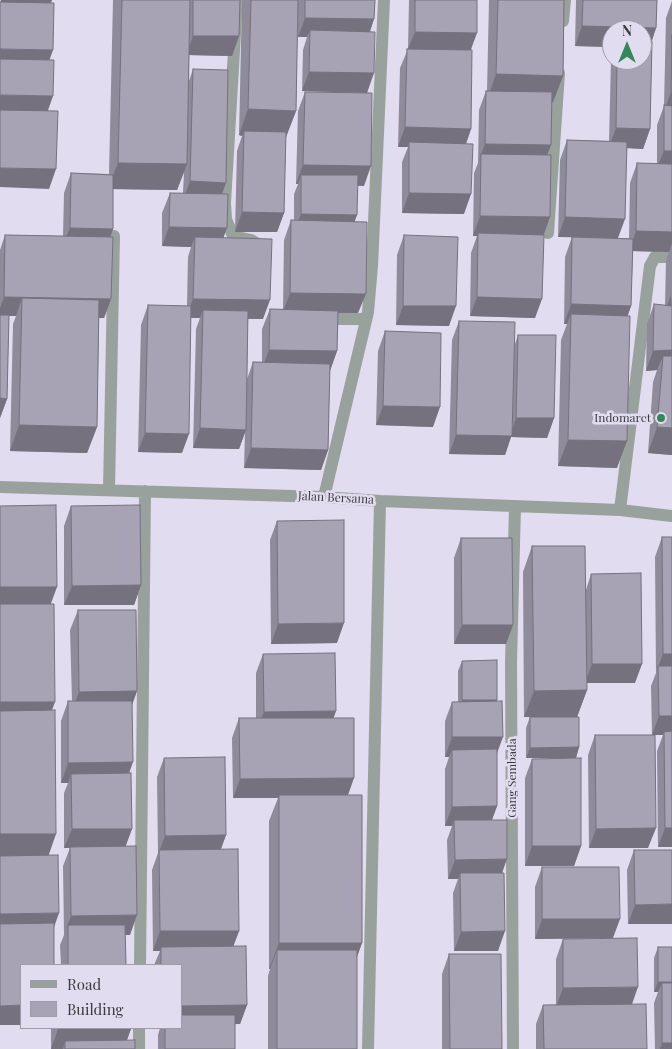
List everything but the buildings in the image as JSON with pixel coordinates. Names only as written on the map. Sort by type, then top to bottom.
[{"type":"street","points":[[237,0],[225,203],[226,219],[233,236],[250,240],[260,245],[266,255]]},
{"type":"street","points":[[324,497],[366,319],[372,266],[384,0]]},
{"type":"street","points":[[562,38],[565,0]]},
{"type":"street","points":[[548,233],[560,57]]},
{"type":"street","points":[[109,490],[114,236]]},
{"type":"street","points":[[620,510],[650,266],[655,257],[672,256]]},
{"type":"street","points":[[307,318],[366,319]]},
{"type":"street","name":"Jalan Bersama","points":[[0,487],[324,497],[620,510],[672,516]]},
{"type":"street","points":[[140,964],[145,491]]},
{"type":"street","points":[[368,1049],[380,500]]},
{"type":"street","name":"Gang Sembada","points":[[514,1049],[511,663],[515,506]]},
{"type":"street","points":[[139,1029],[139,1049]]},
{"type":"place","name":"Indomaret","points":[[661,418]]}]
